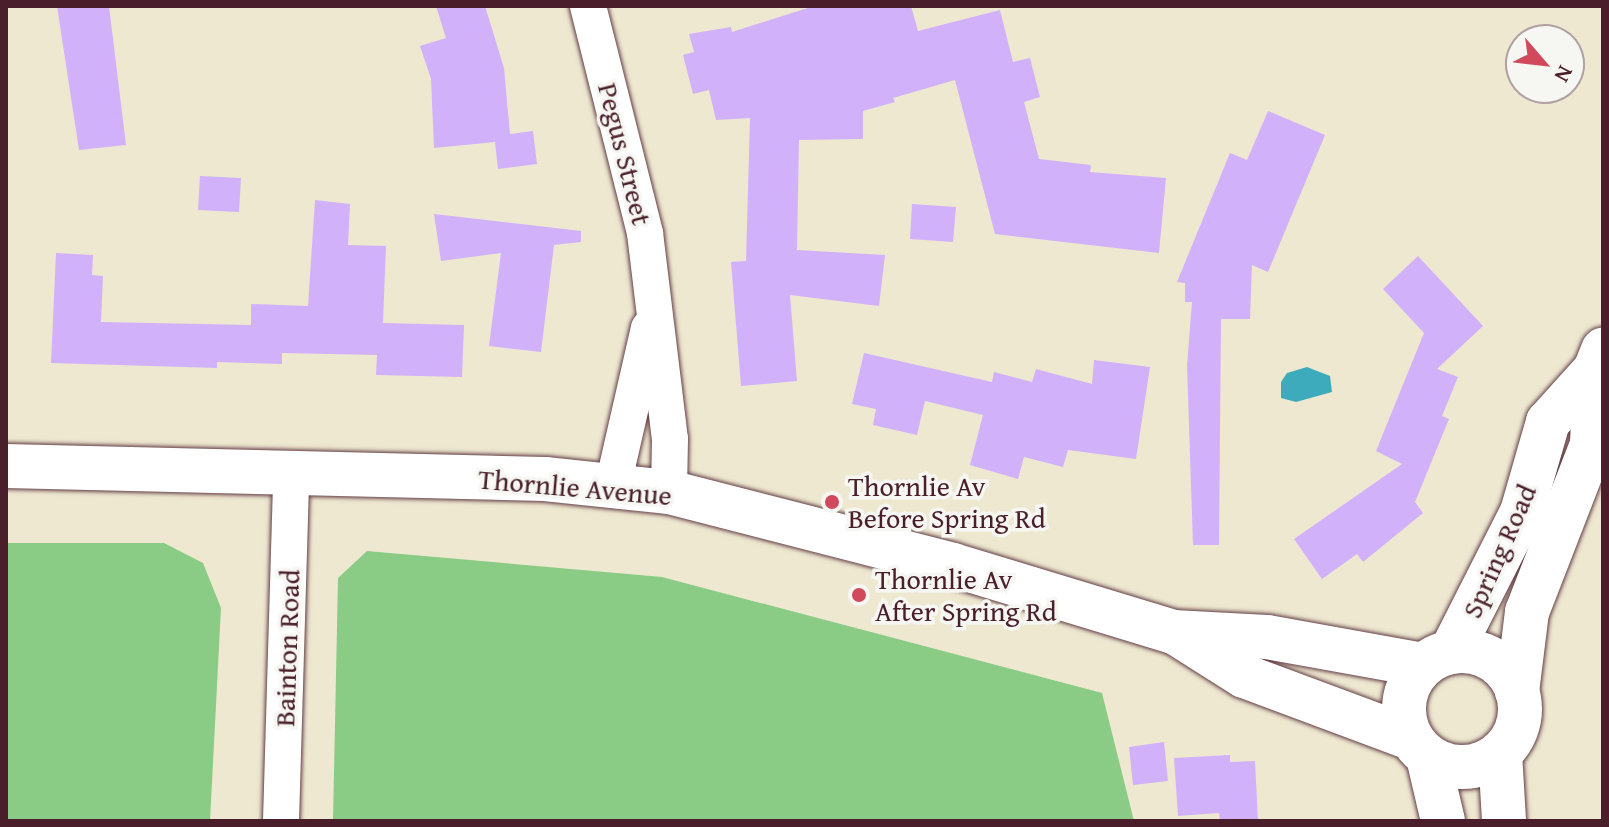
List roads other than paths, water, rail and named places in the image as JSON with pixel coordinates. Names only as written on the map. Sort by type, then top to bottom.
[{"type":"main road","name":"Spring Road","points":[[1443,821],[1404,699],[1437,658],[1522,512],[1548,422],[1599,360]]},
{"type":"main road","name":"Spring Road","points":[[1500,753],[1518,725],[1517,692],[1527,612],[1592,444],[1599,360]]},
{"type":"main road","name":"Thornlie Avenue","points":[[6,466],[613,485],[669,492],[953,565],[1173,632],[1267,637],[1437,658]]},
{"type":"main road","name":"Thornlie Avenue","points":[[1173,632],[1244,676],[1419,747]]},
{"type":"main road","name":"Spring Road","points":[[1437,658],[1468,651],[1499,664],[1517,692]]},
{"type":"main road","points":[[1419,747],[1465,767],[1500,753],[1504,821]]},
{"type":"street","name":"Pegus Street","points":[[588,6],[645,233],[670,439],[669,492]]},
{"type":"street","name":"Pegus Street","points":[[613,485],[655,303]]},
{"type":"street","name":"Bainton Road","points":[[281,821],[291,475]]},
{"type":"water","points":[[1307,367],[1330,376],[1332,392],[1296,402],[1281,398],[1281,382],[1287,373]]},
{"type":"place","name":"Thornlie Av Before Spring Rd","points":[[832,502]]},
{"type":"place","name":"Thornlie Av After Spring Rd","points":[[859,595]]}]
